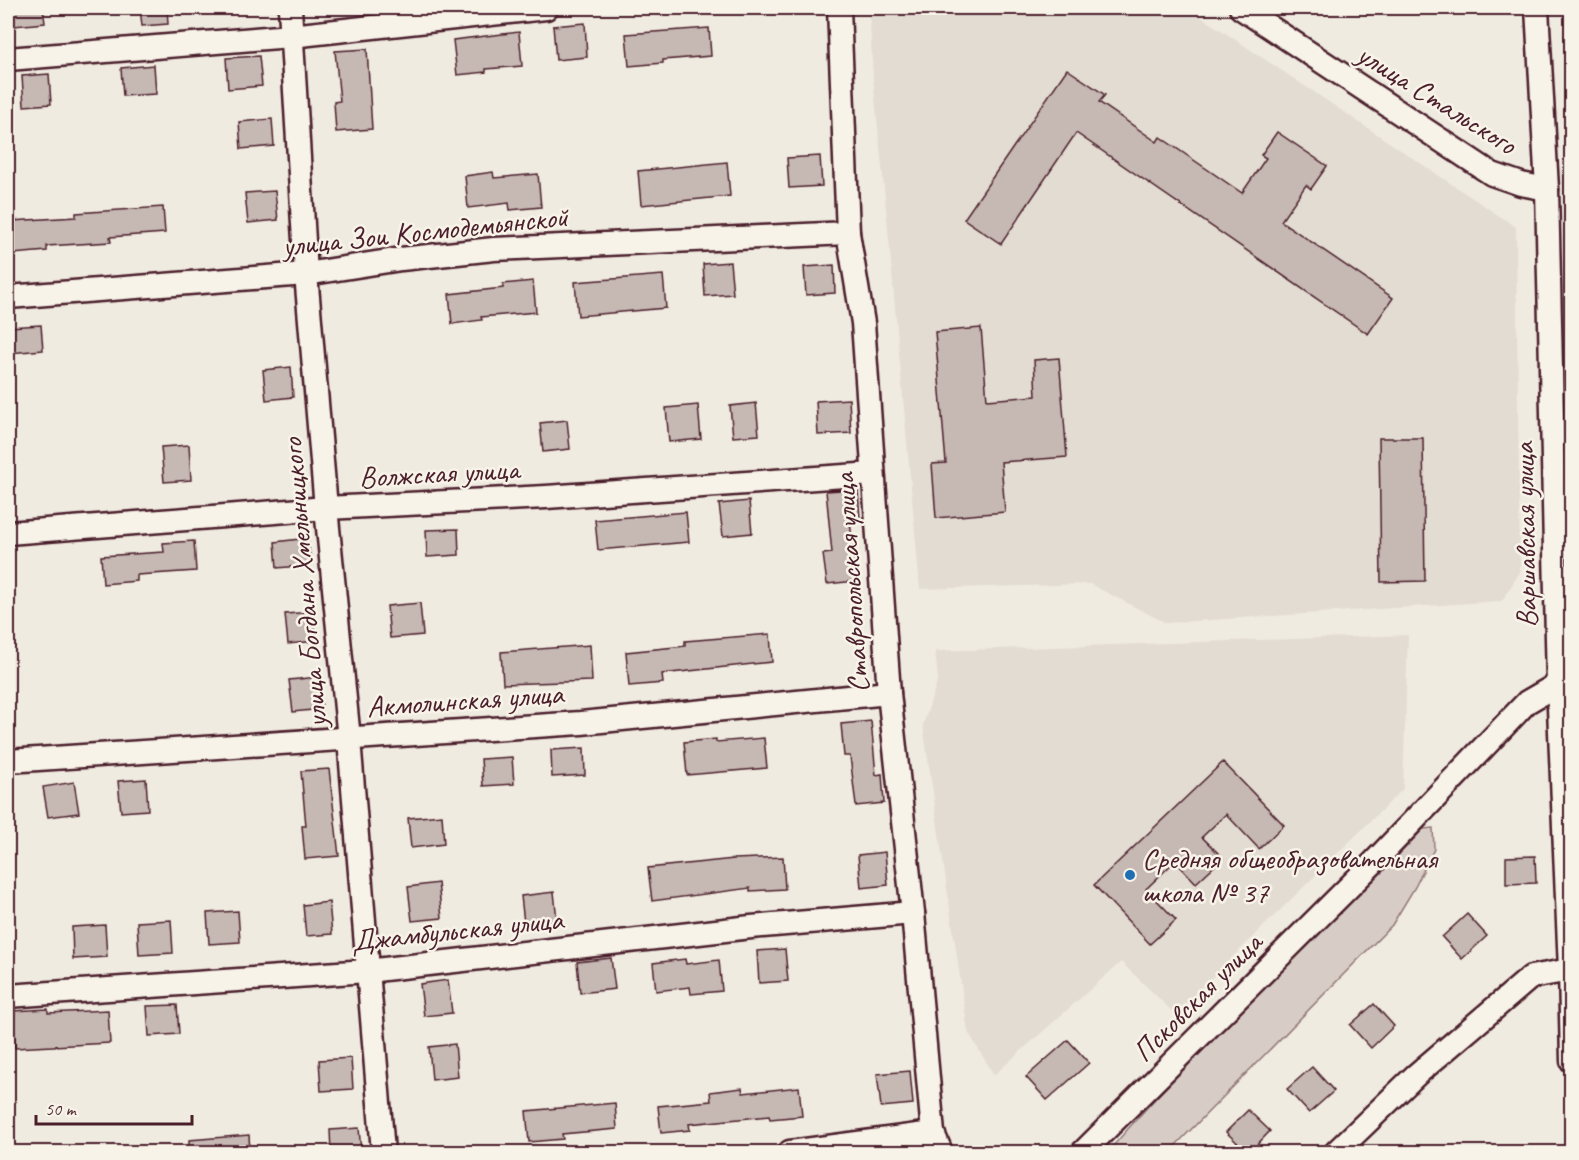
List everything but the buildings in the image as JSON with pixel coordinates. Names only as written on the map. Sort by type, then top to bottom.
[{"type":"street","name":"улица Богдана Хмельницкого","points":[[290,8],[306,274],[349,739],[383,1152]]},
{"type":"street","points":[[8,59],[291,36],[546,8]]},
{"type":"street","name":"Ставропольская улица","points":[[839,8],[848,233],[863,323],[889,693],[937,1143]]},
{"type":"street","name":"улица Стальского","points":[[1240,8],[1492,174],[1521,184],[1547,189]]},
{"type":"street","name":"Варшавская улица","points":[[1537,8],[1547,189],[1558,684],[1572,1060]]},
{"type":"street","name":"улица Зои Космодемьянской","points":[[8,297],[306,274],[401,259],[494,249],[848,233]]},
{"type":"street","name":"Волжская улица","points":[[8,532],[326,508],[546,497],[873,474]]},
{"type":"street","name":"Псковская улица","points":[[1083,1152],[1365,871],[1527,702],[1558,684]]},
{"type":"street","name":"Акмолинская улица","points":[[8,760],[581,723],[889,693]]},
{"type":"street","name":"Джамбульская улица","points":[[8,996],[367,971],[751,927],[913,913]]},
{"type":"street","points":[[1336,1152],[1416,1075],[1531,977],[1570,970]]},
{"type":"street","points":[[790,1152],[937,1143]]},
{"type":"shaded area","points":[[869,8],[1188,8],[1516,227],[1520,572],[1502,601],[1166,623],[1090,584],[920,589],[873,78]]},
{"type":"shaded area","name":"Средняя общеобразовательная школа № 37","points":[[1408,635],[1403,789],[1175,1014],[1121,962],[994,1075],[968,1032],[923,725],[938,679],[935,651]]},
{"type":"shaded area","points":[[1433,828],[1434,849],[1392,925],[1169,1152],[1108,1152],[1223,1028],[1423,829]]},
{"type":"place","name":"Средняя общеобразовательная школа № 37","points":[[1130,875]]}]
